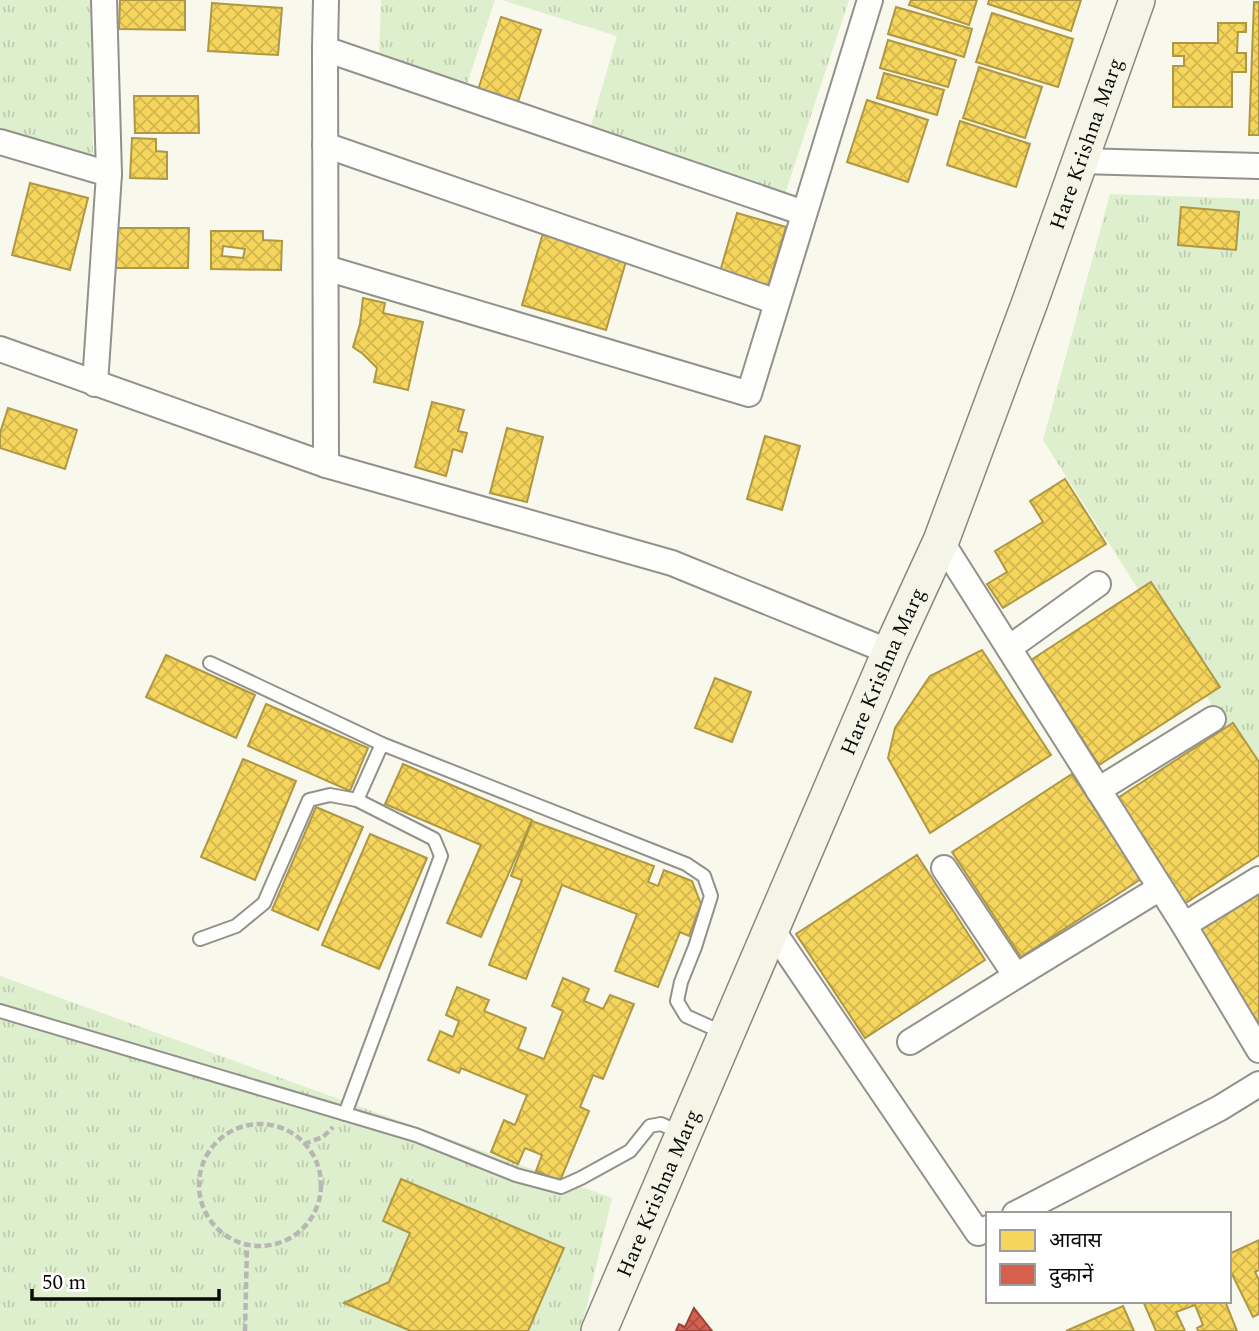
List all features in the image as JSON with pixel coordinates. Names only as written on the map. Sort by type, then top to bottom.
[{"type":"street","points":[[95,384],[109,174],[104,0]]},
{"type":"street","points":[[326,0],[326,465]]},
{"type":"street","points":[[326,268],[749,394],[870,0]]},
{"type":"street","name":"Hare Krishna Marg","points":[[599,1331],[890,652],[942,541],[1136,0]]},
{"type":"street","points":[[325,49],[804,213]]},
{"type":"street","points":[[0,142],[109,174]]},
{"type":"street","points":[[325,145],[778,302]]},
{"type":"street","points":[[1080,161],[1259,166]]},
{"type":"street","points":[[0,349],[326,465],[672,563],[890,652]]},
{"type":"street","points":[[942,541],[1259,1050]]},
{"type":"street","points":[[1009,648],[1098,584]]},
{"type":"street","points":[[1098,790],[1213,719]]},
{"type":"street","points":[[944,868],[1017,976]]},
{"type":"street","points":[[1184,926],[1259,879]]},
{"type":"street","points":[[910,1042],[1160,888]]},
{"type":"street","points":[[771,928],[978,1233],[986,1229]]},
{"type":"street","points":[[1019,1212],[1220,1108],[1259,1084]]},
{"type":"lane","points":[[210,663],[383,744],[686,864],[704,876],[712,896],[681,982],[677,1001],[686,1016],[726,1034]]},
{"type":"lane","points":[[357,800],[383,744]]},
{"type":"lane","points":[[201,939],[236,926],[264,903],[309,800],[330,795],[357,800],[435,839],[441,856],[345,1114]]},
{"type":"lane","points":[[0,1011],[416,1135],[516,1175],[561,1187],[630,1151],[650,1126],[661,1124],[683,1134]]},
{"type":"path","points":[[304,1144],[323,1137],[345,1114]]},
{"type":"path","points":[[260,1124],[281,1127],[299,1138],[313,1154],[321,1174],[321,1195],[314,1216],[302,1231],[267,1247],[247,1246],[229,1239],[214,1227],[203,1210],[198,1192],[199,1172],[206,1154],[220,1138],[238,1128],[260,1124]]},
{"type":"path","points":[[245,1331],[247,1246]]},
{"type":"green space","points":[[0,0],[91,0],[93,158],[0,130]]},
{"type":"green space","points":[[381,0],[495,0],[465,90],[379,57]]},
{"type":"green space","points":[[502,0],[849,0],[785,194],[590,129],[617,36]]},
{"type":"green space","points":[[1110,194],[1259,199],[1259,779],[1043,440]]},
{"type":"green space","points":[[0,976],[612,1198],[581,1331],[0,1331]]},
{"type":"building: आवास","points":[[120,0],[185,0],[185,30],[119,29]]},
{"type":"building: आवास","points":[[911,0],[977,0],[969,25],[909,5]]},
{"type":"building: आवास","points":[[989,0],[1081,0],[1071,31],[988,4]]},
{"type":"building: आवास","points":[[1254,2],[1259,2],[1259,135],[1249,135]]},
{"type":"building: आवास","points":[[212,3],[282,8],[278,55],[208,51]]},
{"type":"building: आवास","points":[[896,7],[972,29],[964,57],[888,34]]},
{"type":"building: आवास","points":[[992,13],[1073,39],[1058,87],[976,62]]},
{"type":"building: आवास","points":[[501,17],[541,30],[518,102],[478,90]]},
{"type":"building: आवास","points":[[1218,23],[1246,23],[1246,32],[1238,32],[1237,53],[1246,53],[1246,72],[1232,72],[1232,107],[1173,107],[1173,66],[1184,66],[1184,56],[1173,56],[1173,43],[1218,43]]},
{"type":"building: आवास","points":[[888,40],[956,60],[948,87],[880,68]]},
{"type":"building: आवास","points":[[979,67],[1042,87],[1025,138],[963,118]]},
{"type":"building: आवास","points":[[884,73],[944,90],[937,115],[877,98]]},
{"type":"building: आवास","points":[[134,96],[198,96],[199,133],[135,133]]},
{"type":"building: आवास","points":[[867,100],[928,120],[908,182],[847,162]]},
{"type":"building: आवास","points":[[960,121],[1030,144],[1016,187],[947,165]]},
{"type":"building: आवास","points":[[132,138],[156,139],[156,151],[167,152],[167,179],[130,178]]},
{"type":"building: आवास","points":[[30,183],[88,198],[70,270],[12,255]]},
{"type":"building: आवास","points":[[1181,207],[1239,212],[1236,250],[1178,245]]},
{"type":"building: आवास","points":[[737,213],[786,227],[767,290],[719,275]]},
{"type":"building: आवास","points":[[116,228],[189,228],[188,268],[116,268]]},
{"type":"building: आवास","points":[[211,231],[263,231],[263,240],[282,241],[281,270],[211,269]],"holes":[[[223,246],[245,249],[243,258],[222,256]]]},
{"type":"building: आवास","points":[[543,233],[627,258],[606,330],[522,305]]},
{"type":"building: आवास","points":[[363,298],[385,303],[383,313],[423,322],[408,390],[374,382],[377,368],[353,347],[360,324]]},
{"type":"building: आवास","points":[[432,402],[464,410],[458,431],[467,433],[462,452],[453,449],[446,476],[415,467]]},
{"type":"building: आवास","points":[[8,408],[77,430],[65,469],[0,448],[0,433]]},
{"type":"building: आवास","points":[[507,428],[543,437],[527,502],[490,493]]},
{"type":"building: आवास","points":[[765,436],[800,446],[782,510],[747,499]]},
{"type":"building: आवास","points":[[1065,479],[1106,544],[1003,608],[987,584],[1007,572],[995,551],[1043,522],[1030,501]]},
{"type":"building: आवास","points":[[1151,582],[1220,687],[1099,765],[1031,660]]},
{"type":"building: आवास","points":[[982,650],[1051,755],[930,833],[888,758],[895,728],[930,676]]},
{"type":"building: आवास","points":[[166,655],[255,695],[236,738],[146,697]]},
{"type":"building: आवास","points":[[715,678],[751,692],[732,742],[695,728]]},
{"type":"building: आवास","points":[[266,704],[368,748],[350,791],[248,746]]},
{"type":"building: आवास","points":[[1233,723],[1259,762],[1259,855],[1181,906],[1113,801]]},
{"type":"building: आवास","points":[[243,759],[296,781],[255,880],[201,857]]},
{"type":"building: आवास","points":[[403,764],[532,820],[481,937],[447,923],[481,845],[385,804]]},
{"type":"building: आवास","points":[[1072,774],[1141,879],[1021,957],[952,852]]},
{"type":"building: आवास","points":[[316,807],[363,827],[318,930],[272,910]]},
{"type":"building: आवास","points":[[532,821],[654,866],[648,882],[658,886],[664,870],[692,881],[701,904],[689,936],[680,932],[658,987],[615,971],[637,914],[562,885],[526,979],[489,965],[522,880],[511,876]]},
{"type":"building: आवास","points":[[370,834],[427,858],[379,969],[322,945]]},
{"type":"building: आवास","points":[[917,855],[985,960],[865,1038],[796,934]]},
{"type":"building: आवास","points":[[1259,892],[1259,1039],[1191,936]]},
{"type":"building: आवास","points":[[563,978],[589,989],[584,1001],[603,1009],[610,995],[634,1004],[603,1079],[593,1075],[580,1107],[589,1111],[560,1181],[536,1171],[542,1155],[525,1148],[518,1164],[491,1152],[504,1120],[515,1125],[527,1095],[461,1068],[459,1073],[428,1060],[440,1031],[453,1037],[459,1021],[446,1015],[457,987],[489,1000],[484,1011],[526,1028],[518,1049],[544,1059],[563,1011],[552,1006]]},
{"type":"building: आवास","points":[[401,1179],[564,1248],[528,1331],[411,1331],[344,1303],[389,1282],[410,1233],[383,1221]]},
{"type":"building: आवास","points":[[1259,1240],[1259,1270],[1255,1272],[1259,1280],[1259,1314],[1253,1317],[1231,1272],[1231,1253]]},
{"type":"building: आवास","points":[[1144,1303],[1226,1303],[1237,1331],[1198,1331],[1197,1328],[1203,1325],[1195,1305],[1176,1312],[1185,1331],[1156,1331]]},
{"type":"building: आवास","points":[[1123,1306],[1134,1331],[1066,1331]]},
{"type":"building: दुकानें","points":[[694,1308],[712,1331],[676,1331],[679,1324],[685,1327]]}]
